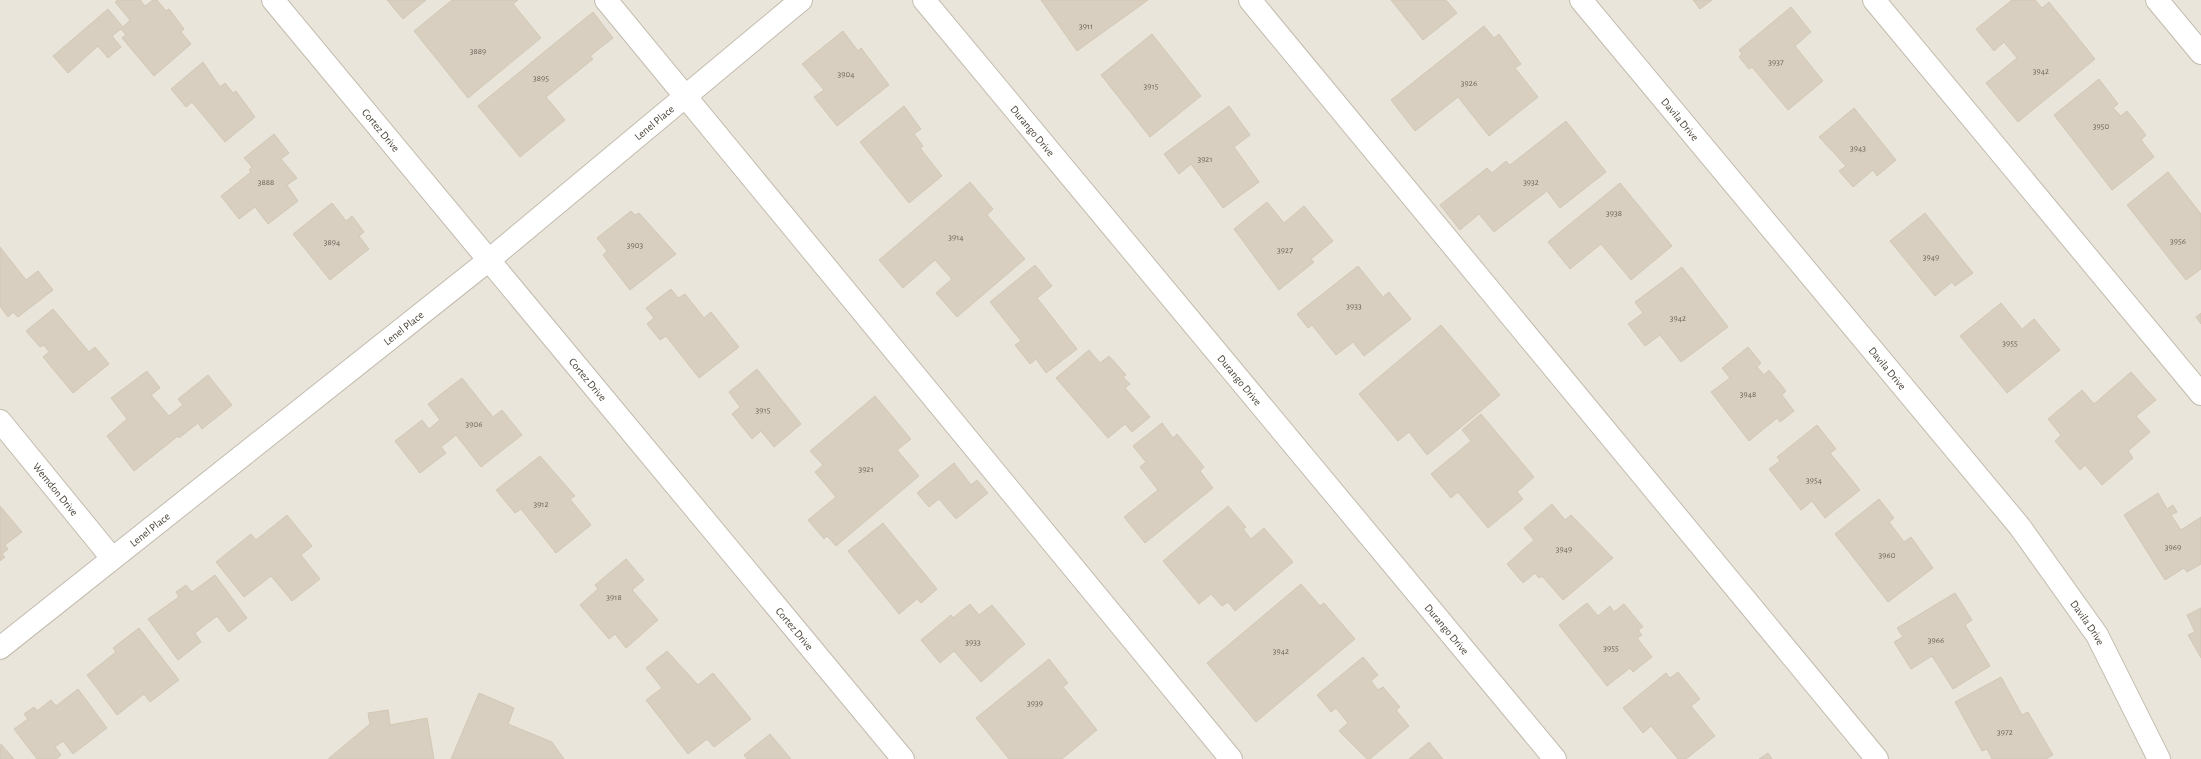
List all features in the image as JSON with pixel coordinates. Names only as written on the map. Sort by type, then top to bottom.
[{"type":"street","name":"Cortez Drive","points":[[273,0],[904,759]]},
{"type":"street","points":[[606,0],[1231,759]]},
{"type":"street","name":"Lenel Place","points":[[0,648],[489,260],[685,95],[801,0]]},
{"type":"street","name":"Durango Drive","points":[[924,0],[1555,759]]},
{"type":"street","points":[[1250,0],[1877,759]]},
{"type":"street","name":"Davila Drive","points":[[1581,0],[2020,527],[2097,634],[2159,759]]},
{"type":"street","points":[[1874,0],[2201,394]]},
{"type":"street","points":[[2157,0],[2201,53]]},
{"type":"street","name":"Wemdon Drive","points":[[0,421],[112,558]]},
{"type":"shaded area","points":[[0,0],[2201,0],[2201,759],[0,759]]},
{"type":"building","points":[[118,0],[140,0],[145,6],[153,0],[157,0],[166,11],[169,9],[184,29],[181,32],[191,44],[154,76],[122,38],[126,35],[121,29],[112,36],[121,47],[108,58],[98,46],[68,73],[53,56],[108,9],[123,27],[130,20],[115,2]]},
{"type":"building","points":[[387,0],[426,0],[403,19]]},
{"type":"building","points":[[452,0],[518,0],[513,4],[541,38],[468,98],[414,31]]},
{"type":"building","points":[[1041,0],[1148,0],[1077,51]]},
{"type":"building","points":[[1391,0],[1446,0],[1457,13],[1423,40]]},
{"type":"building","points":[[1693,0],[1712,0],[1700,9]]},
{"type":"building","points":[[2012,0],[2035,0],[2042,8],[2049,2],[2095,59],[2018,122],[1986,83],[2017,58],[2004,42],[1994,51],[1976,29]]},
{"type":"building","points":[[1791,7],[1811,32],[1795,46],[1823,81],[1788,110],[1752,67],[1749,69],[1739,57],[1742,54],[1739,50]]},
{"type":"building","points":[[593,12],[613,38],[590,56],[593,59],[546,97],[565,120],[520,157],[478,106]]},
{"type":"building","points":[[1484,26],[1494,38],[1499,34],[1521,64],[1515,68],[1538,97],[1489,136],[1458,97],[1415,131],[1391,100]]},
{"type":"building","points":[[843,31],[858,51],[861,48],[889,85],[837,126],[814,97],[824,90],[802,64]]},
{"type":"building","points":[[1152,34],[1201,96],[1150,137],[1101,75]]},
{"type":"building","points":[[203,62],[220,87],[225,83],[233,93],[236,91],[255,117],[225,142],[192,102],[186,107],[171,89]]},
{"type":"building","points":[[2099,79],[2118,104],[2113,108],[2121,116],[2127,111],[2146,135],[2141,140],[2154,157],[2112,190],[2054,115]]},
{"type":"building","points":[[904,106],[921,129],[914,134],[923,146],[920,148],[942,176],[909,203],[860,142]]},
{"type":"building","points":[[1229,106],[1250,135],[1234,147],[1259,182],[1223,208],[1191,164],[1179,174],[1164,154]]},
{"type":"building","points":[[1854,108],[1896,160],[1877,176],[1873,170],[1853,187],[1839,171],[1846,166],[1819,137]]},
{"type":"building","points":[[1566,121],[1606,172],[1560,208],[1547,191],[1494,232],[1479,214],[1460,230],[1440,205],[1487,168],[1492,173],[1506,161],[1510,165]]},
{"type":"building","points":[[274,134],[289,153],[281,159],[297,178],[287,185],[298,201],[268,224],[255,207],[239,219],[221,196],[251,172],[249,170],[252,167],[244,158]]},
{"type":"building","points":[[2168,172],[2201,214],[2201,269],[2186,280],[2127,205]]},
{"type":"building","points":[[970,182],[993,209],[987,215],[1025,259],[957,317],[936,293],[952,279],[935,260],[903,288],[879,260]]},
{"type":"building","points":[[1620,183],[1672,246],[1631,280],[1601,244],[1570,269],[1548,242]]},
{"type":"building","points":[[1267,202],[1284,223],[1304,206],[1333,241],[1311,259],[1314,262],[1279,290],[1234,229]]},
{"type":"building","points":[[332,203],[346,221],[352,216],[364,232],[359,236],[369,249],[330,280],[293,234]]},
{"type":"building","points":[[631,211],[635,215],[639,213],[676,254],[630,290],[603,255],[607,251],[597,238]]},
{"type":"building","points":[[1925,213],[1973,273],[1955,286],[1952,282],[1935,296],[1890,241]]},
{"type":"building","points":[[0,247],[26,280],[38,271],[53,290],[18,317],[13,312],[8,317],[0,306]]},
{"type":"building","points":[[1035,265],[1052,286],[1037,298],[1077,349],[1046,373],[1036,359],[1030,364],[1015,345],[1021,341],[990,302]]},
{"type":"building","points":[[1358,266],[1383,297],[1389,292],[1411,319],[1364,356],[1353,342],[1336,355],[1312,325],[1308,328],[1297,314]]},
{"type":"building","points":[[1682,267],[1728,327],[1681,362],[1660,335],[1645,346],[1628,324],[1643,313],[1635,302]]},
{"type":"building","points":[[671,289],[678,298],[685,294],[704,318],[711,312],[739,347],[699,378],[666,336],[660,340],[647,324],[654,318],[646,308]]},
{"type":"building","points":[[2001,303],[2022,329],[2034,319],[2060,350],[2007,393],[1960,336]]},
{"type":"building","points":[[53,309],[89,352],[95,347],[109,364],[73,393],[43,357],[49,352],[44,345],[40,347],[26,331]]},
{"type":"building","points":[[2201,313],[2201,324],[2196,317]]},
{"type":"building","points":[[1441,325],[1500,395],[1427,455],[1409,432],[1398,441],[1359,394]]},
{"type":"building","points":[[1748,347],[1761,363],[1757,367],[1764,375],[1769,370],[1786,391],[1782,395],[1794,411],[1780,422],[1777,418],[1749,441],[1711,392],[1730,378],[1722,368]]},
{"type":"building","points":[[1089,350],[1100,363],[1109,356],[1126,375],[1123,377],[1130,384],[1125,388],[1150,417],[1132,432],[1125,424],[1108,438],[1056,378]]},
{"type":"building","points":[[757,369],[801,424],[774,447],[761,431],[752,439],[732,414],[740,407],[729,392]]},
{"type":"building","points":[[147,371],[160,388],[151,395],[169,416],[183,405],[178,399],[208,375],[232,405],[202,429],[198,423],[179,438],[178,436],[134,471],[107,436],[127,419],[111,398]]},
{"type":"building","points":[[2131,372],[2156,400],[2136,416],[2150,432],[2128,451],[2133,458],[2102,485],[2085,465],[2080,470],[2055,441],[2061,435],[2048,419],[2082,390],[2094,404]]},
{"type":"building","points":[[462,378],[493,417],[502,410],[522,435],[481,467],[456,435],[441,447],[446,453],[420,473],[395,441],[422,420],[429,429],[440,420],[428,404]]},
{"type":"building","points":[[875,396],[911,439],[897,450],[919,476],[836,546],[827,536],[824,539],[808,520],[836,497],[815,472],[823,465],[810,451]]},
{"type":"building","points":[[1481,414],[1534,477],[1517,492],[1523,499],[1488,528],[1458,492],[1451,498],[1431,474],[1471,441],[1462,430]]},
{"type":"building","points":[[1162,423],[1173,438],[1177,434],[1204,467],[1200,471],[1213,488],[1145,543],[1124,517],[1158,490],[1140,467],[1146,462],[1133,446]]},
{"type":"building","points":[[1817,425],[1836,449],[1830,453],[1860,490],[1825,518],[1812,501],[1801,510],[1769,469],[1780,461],[1777,457]]},
{"type":"building","points":[[540,456],[575,496],[570,499],[591,525],[556,553],[521,509],[515,513],[496,490]]},
{"type":"building","points":[[954,463],[971,485],[977,480],[988,493],[956,519],[939,499],[929,507],[917,493]]},
{"type":"building","points":[[2158,493],[2167,509],[2173,505],[2177,512],[2171,515],[2181,530],[2201,517],[2201,564],[2187,572],[2184,568],[2165,580],[2124,515]]},
{"type":"building","points":[[1879,499],[1894,518],[1889,522],[1904,542],[1911,537],[1933,568],[1888,602],[1835,534]]},
{"type":"building","points":[[1552,504],[1565,520],[1571,515],[1613,558],[1563,600],[1542,576],[1539,578],[1535,573],[1523,583],[1507,564],[1534,540],[1524,528]]},
{"type":"building","points":[[0,506],[22,532],[5,545],[8,549],[2,554],[5,557],[0,561]]},
{"type":"building","points":[[1228,506],[1246,527],[1243,529],[1251,539],[1264,528],[1293,562],[1235,611],[1228,602],[1222,606],[1211,594],[1199,604],[1163,561]]},
{"type":"building","points":[[287,515],[312,546],[301,555],[320,579],[292,601],[271,576],[244,597],[216,562],[251,534],[256,540]]},
{"type":"building","points":[[883,523],[937,589],[921,603],[917,599],[899,614],[848,551]]},
{"type":"building","points":[[626,559],[644,580],[632,590],[658,620],[626,648],[615,634],[609,639],[580,605],[598,589],[595,585]]},
{"type":"building","points":[[215,575],[247,618],[229,632],[217,616],[195,633],[201,642],[178,660],[148,619],[179,597],[176,592],[186,585],[192,592]]},
{"type":"building","points":[[1301,584],[1320,606],[1324,603],[1355,639],[1256,722],[1207,663]]},
{"type":"building","points":[[1955,593],[1972,620],[1965,625],[1990,666],[1953,689],[1932,656],[1911,669],[1894,642],[1903,637],[1897,628]]},
{"type":"building","points":[[1587,603],[1598,616],[1610,606],[1614,612],[1624,604],[1643,627],[1638,630],[1642,635],[1637,638],[1652,657],[1633,672],[1630,668],[1607,686],[1559,625]]},
{"type":"building","points":[[970,604],[979,615],[992,605],[1025,644],[981,682],[954,651],[940,663],[921,640],[951,615],[953,618]]},
{"type":"building","points":[[2201,608],[2201,658],[2188,635],[2195,632],[2187,615]]},
{"type":"building","points":[[139,628],[179,680],[150,702],[144,694],[117,715],[87,675],[116,652],[113,648]]},
{"type":"building","points":[[667,651],[698,685],[713,673],[751,719],[714,747],[707,739],[688,754],[646,700],[662,688],[646,668]]},
{"type":"building","points":[[1363,657],[1378,675],[1371,681],[1378,690],[1383,687],[1400,707],[1396,710],[1409,726],[1370,759],[1367,759],[1339,731],[1348,723],[1336,708],[1331,712],[1317,695]]},
{"type":"building","points":[[1049,659],[1068,683],[1063,687],[1097,730],[1062,759],[1009,759],[976,718]]},
{"type":"building","points":[[1678,672],[1700,699],[1691,706],[1715,736],[1686,759],[1678,759],[1651,726],[1643,733],[1623,708],[1666,673],[1670,678]]},
{"type":"building","points":[[2001,677],[2022,715],[2028,712],[2053,755],[2046,759],[1992,759],[1987,749],[1982,751],[1955,702]]},
{"type":"building","points":[[78,689],[107,728],[73,754],[63,741],[55,747],[61,755],[56,759],[37,759],[14,729],[28,719],[24,714],[34,707],[37,711],[51,700],[56,706]]},
{"type":"building","points":[[479,693],[514,708],[508,724],[552,742],[564,759],[451,759]]},
{"type":"building","points":[[388,710],[390,725],[427,718],[434,759],[328,759],[370,724],[368,713]]},
{"type":"building","points":[[770,734],[791,759],[747,759],[744,755]]},
{"type":"building","points":[[1429,742],[1443,759],[1409,759]]},
{"type":"building","points":[[1,744],[14,759],[0,759]]},
{"type":"building","points":[[1768,753],[1772,759],[1759,759]]}]
